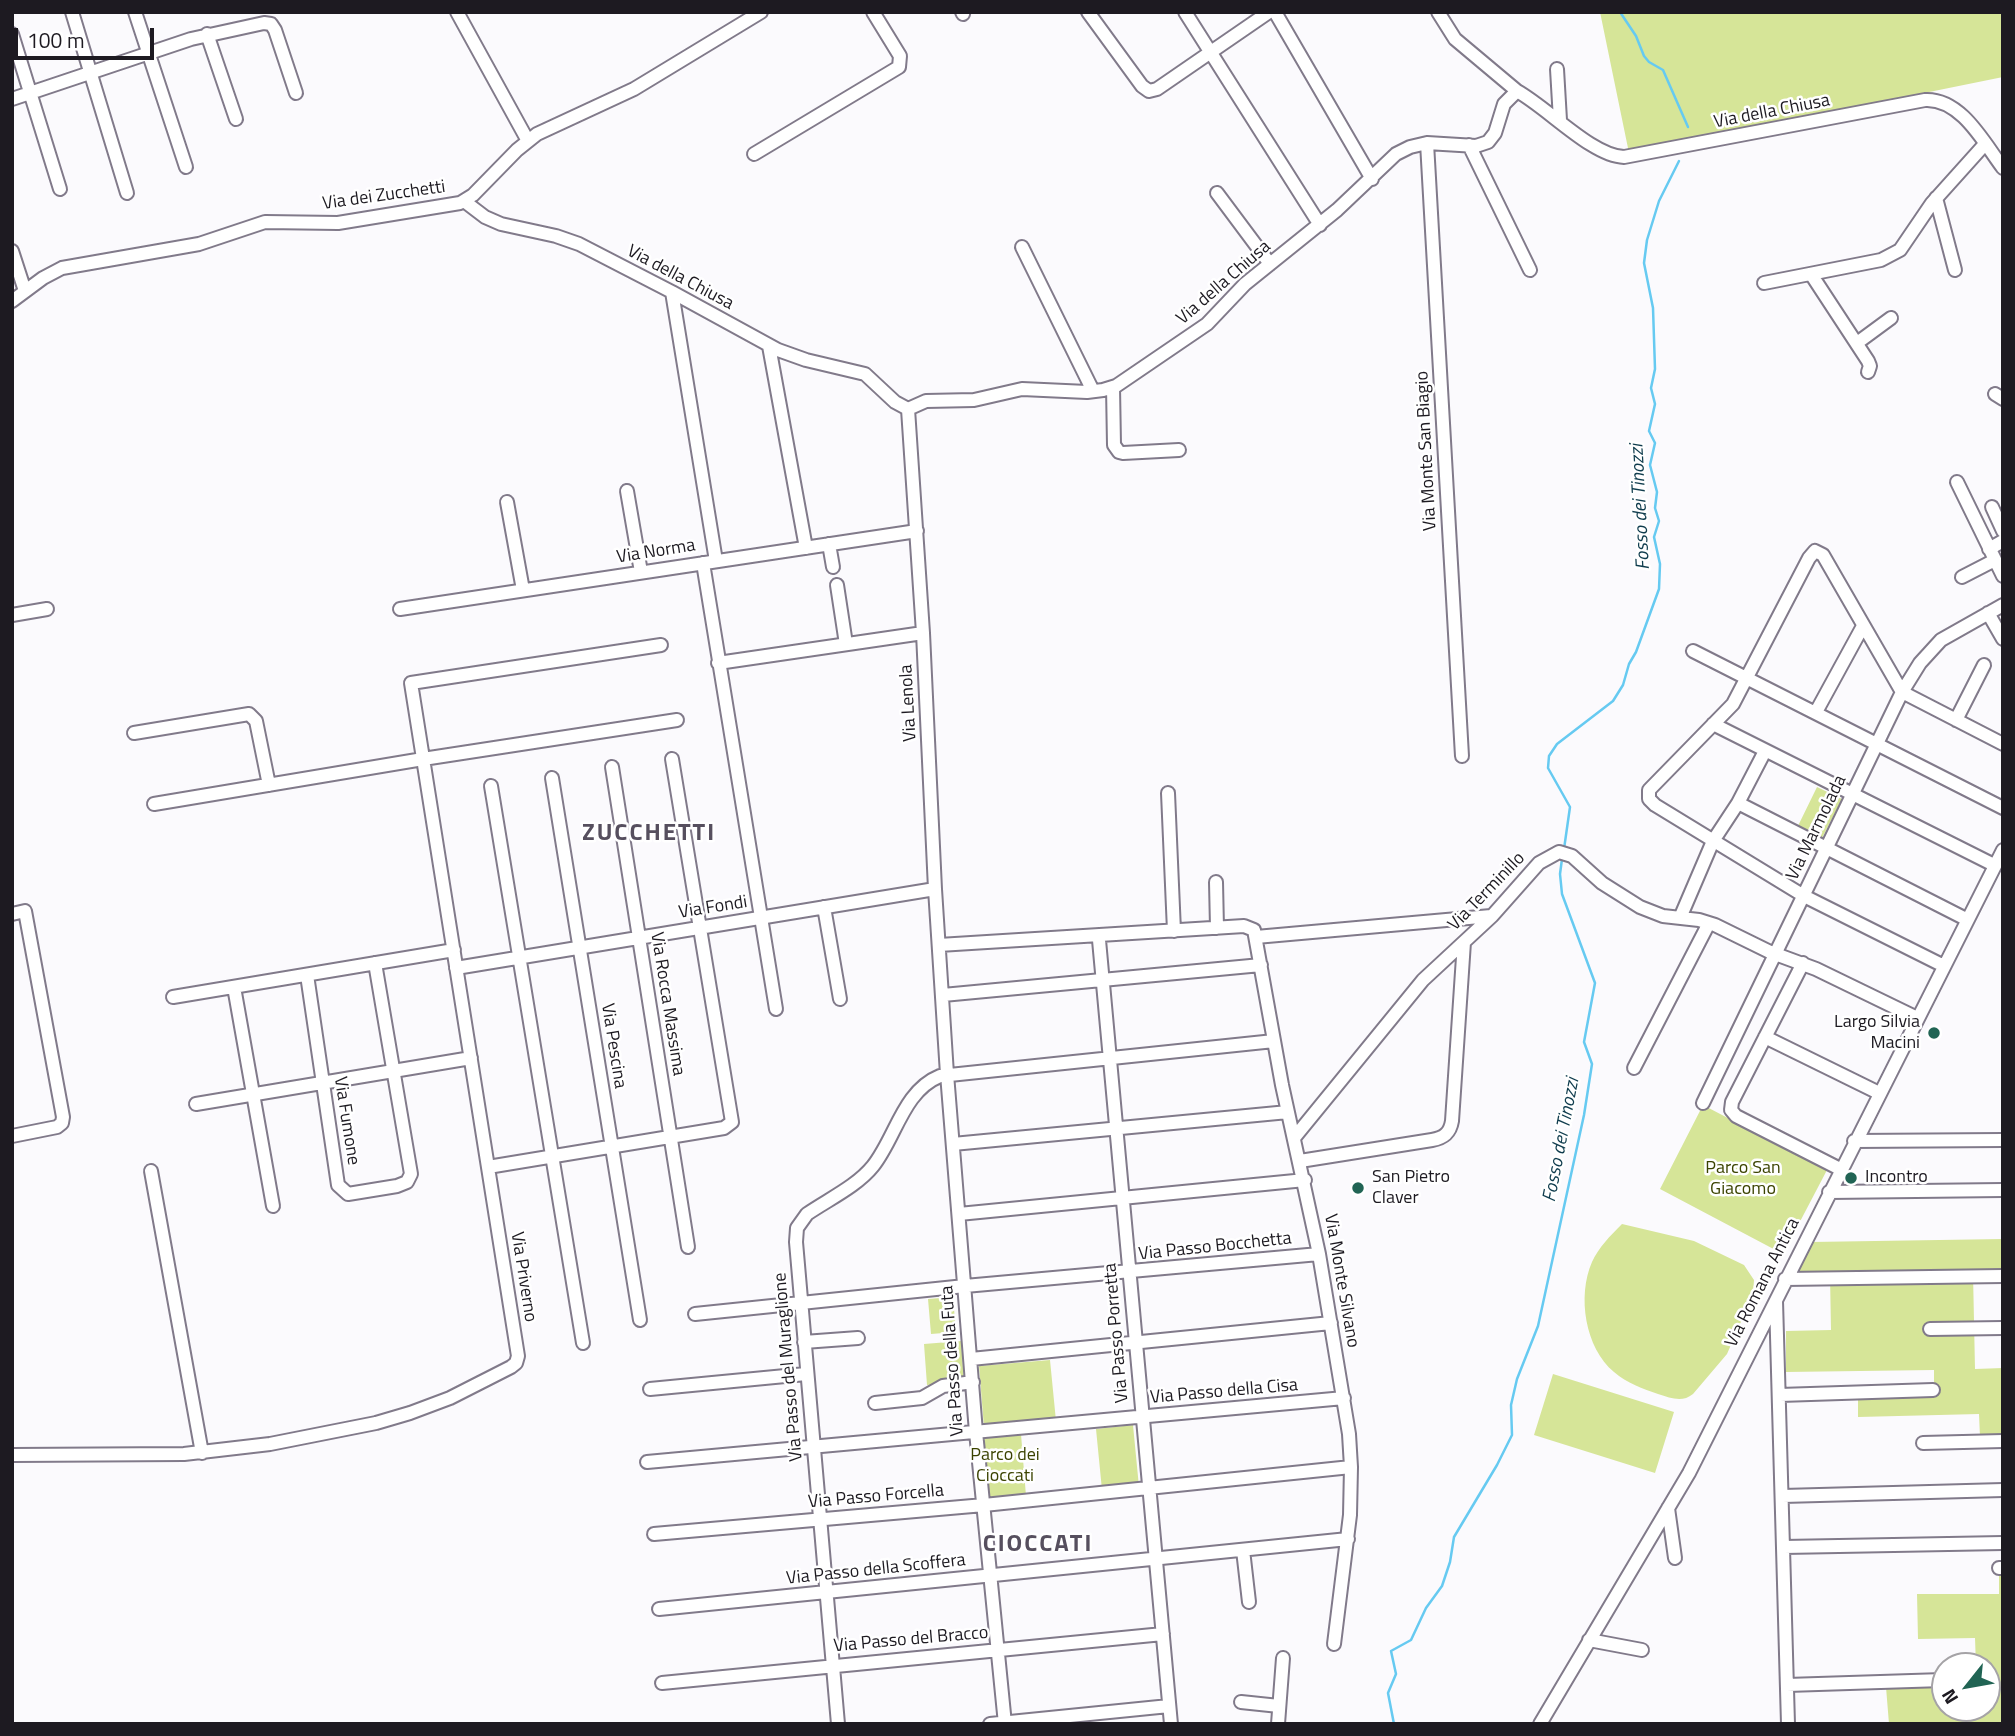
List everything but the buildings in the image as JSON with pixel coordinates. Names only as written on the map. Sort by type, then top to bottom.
[{"type":"street","points":[[72,12],[127,193]]},
{"type":"street","points":[[135,12],[186,167]]},
{"type":"street","points":[[457,12],[528,141]]},
{"type":"street","name":"Via dei Zucchetti","points":[[12,302],[62,268],[199,244],[260,223],[338,223],[449,206],[464,201],[528,141],[551,126],[642,84],[761,12]]},
{"type":"street","points":[[754,154],[899,67],[899,54],[873,12]]},
{"type":"street","points":[[1088,12],[1142,86],[1149,91],[1157,89],[1269,12]]},
{"type":"street","points":[[1185,12],[1320,225]]},
{"type":"street","points":[[1275,12],[1372,179]]},
{"type":"street","name":"Via della Chiusa","points":[[1438,12],[1455,39],[1517,91],[1612,156],[1629,157],[1925,100],[1939,100],[1959,113],[1993,149]]},
{"type":"street","points":[[12,99],[207,34],[261,23],[271,24],[276,32],[296,93]]},
{"type":"street","points":[[12,34],[60,189]]},
{"type":"street","points":[[207,34],[236,119]]},
{"type":"street","points":[[1557,69],[1560,120]]},
{"type":"street","points":[[1517,91],[1504,104],[1492,138],[1482,145],[1469,145],[1530,270]]},
{"type":"street","name":"Via della Chiusa","points":[[464,201],[496,223],[565,238],[672,292],[769,346],[795,357],[862,372],[899,406],[908,409],[926,401],[974,400],[1026,388],[1093,391],[1112,387],[1207,324],[1241,287],[1320,225],[1396,154],[1427,143],[1469,145]]},
{"type":"street","name":"Via Monte San Biagio","points":[[1427,143],[1462,756]]},
{"type":"street","points":[[1764,283],[1893,256],[1902,248],[1936,198],[1993,149],[2003,169]]},
{"type":"street","points":[[1217,193],[1270,264]]},
{"type":"street","points":[[1936,198],[1955,270]]},
{"type":"street","points":[[1022,247],[1093,391]]},
{"type":"street","points":[[12,251],[25,291]]},
{"type":"street","points":[[1811,274],[1870,364],[1868,372]]},
{"type":"street","points":[[672,292],[709,562],[718,663],[776,1009]]},
{"type":"street","points":[[1857,343],[1891,318]]},
{"type":"street","points":[[769,346],[806,548]]},
{"type":"street","points":[[1112,387],[1114,444],[1117,450],[1123,453],[1179,450]]},
{"type":"street","name":"Via Lenola","points":[[908,409],[943,995]]},
{"type":"street","points":[[1956,482],[2003,576]]},
{"type":"street","points":[[626,491],[641,572]]},
{"type":"street","points":[[507,502],[523,590]]},
{"type":"street","points":[[1992,507],[2003,531]]},
{"type":"street","name":"Via Norma","points":[[400,609],[917,531]]},
{"type":"street","points":[[1962,577],[1992,555],[2003,541]]},
{"type":"street","points":[[829,544],[833,568]]},
{"type":"street","points":[[1944,966],[1804,896],[1653,804],[1648,796],[1651,786],[1733,704],[1815,551],[1823,555],[1902,692],[2003,744]]},
{"type":"street","points":[[837,585],[846,644]]},
{"type":"street","name":"Via Marmolada","points":[[1703,1103],[1902,692],[1923,660],[1941,640],[2003,605]]},
{"type":"street","points":[[12,615],[47,610]]},
{"type":"street","points":[[1988,613],[2003,639]]},
{"type":"street","points":[[1816,712],[1863,626]]},
{"type":"street","points":[[718,663],[923,633]]},
{"type":"street","name":"Via Priverno","points":[[12,1455],[202,1453],[270,1444],[396,1418],[450,1398],[515,1364],[519,1356],[411,683],[661,645]]},
{"type":"street","points":[[1693,651],[2003,808]]},
{"type":"street","points":[[1956,720],[1984,665]]},
{"type":"street","points":[[134,733],[249,714],[256,721],[269,785]]},
{"type":"street","points":[[154,804],[677,720]]},
{"type":"street","points":[[1713,724],[1853,794],[1999,857]]},
{"type":"street","points":[[1680,918],[1713,841],[1738,803],[1765,751]]},
{"type":"street","points":[[488,1167],[730,1125],[733,1117],[671,759]]},
{"type":"street","name":"Via Rocca Massima","points":[[612,767],[688,1247]]},
{"type":"street","name":"Via Pescina","points":[[552,778],[640,1320]]},
{"type":"street","points":[[491,786],[583,1343]]},
{"type":"street","points":[[1168,793],[1174,931]]},
{"type":"street","points":[[1738,803],[1966,919]]},
{"type":"street","name":"Via Terminillo","points":[[1294,1138],[1419,984],[1492,916],[1539,863],[1563,853],[1631,903],[1659,915],[1709,923],[1775,954],[1803,963],[1917,1018]]},
{"type":"street","name":"Via Romana Antica","points":[[1541,1724],[1692,1466],[1999,857]]},
{"type":"street","points":[[1216,882],[1217,928]]},
{"type":"street","name":"Via Fondi","points":[[456,968],[935,888]]},
{"type":"street","points":[[824,907],[840,999]]},
{"type":"street","points":[[12,1136],[57,1126],[62,1123],[63,1117],[18,912]]},
{"type":"street","points":[[939,945],[1244,926],[1254,933],[1492,916]]},
{"type":"street","points":[[1634,1068],[1709,923]]},
{"type":"street","name":"Via Monte Silvano","points":[[1254,933],[1288,1111],[1305,1180],[1344,1398],[1351,1467],[1348,1539],[1334,1644]]},
{"type":"street","name":"Via Passo Porretta","points":[[1100,940],[1171,1724]]},
{"type":"street","points":[[1300,1161],[1432,1140],[1443,1137],[1448,1132],[1452,1121],[1464,942]]},
{"type":"street","points":[[173,997],[453,950]]},
{"type":"street","name":"Via Fumone","points":[[307,975],[340,1188],[348,1194],[397,1186],[407,1182],[411,1174],[375,962]]},
{"type":"street","points":[[1803,963],[1732,1102],[1732,1112],[1840,1169]]},
{"type":"street","points":[[943,995],[1261,965]]},
{"type":"street","points":[[234,987],[273,1206]]},
{"type":"street","name":"Via Passo della Futa","points":[[943,995],[976,1432],[1005,1723]]},
{"type":"street","points":[[1765,1037],[1878,1093]]},
{"type":"street","points":[[947,1074],[1274,1041]]},
{"type":"street","points":[[196,1104],[471,1058]]},
{"type":"street","name":"Via Passo del Muraglione","points":[[838,1724],[796,1238],[800,1222],[807,1214],[868,1171],[879,1157],[915,1093],[931,1079],[947,1074]]},
{"type":"street","points":[[953,1144],[1288,1111]]},
{"type":"street","points":[[1854,1141],[2003,1140]]},
{"type":"street","points":[[151,1171],[202,1453]]},
{"type":"street","points":[[960,1214],[1305,1180]]},
{"type":"street","points":[[1829,1192],[2003,1190]]},
{"type":"street","name":"Via Passo Bocchetta","points":[[695,1314],[1319,1254]]},
{"type":"street","points":[[1785,1279],[2003,1276]]},
{"type":"street","points":[[1776,1297],[1788,1724]]},
{"type":"street","points":[[971,1359],[1331,1323]]},
{"type":"street","points":[[1930,1329],[2003,1328]]},
{"type":"street","points":[[804,1342],[858,1338]]},
{"type":"street","points":[[650,1389],[806,1374]]},
{"type":"street","points":[[875,1404],[922,1398],[943,1386],[973,1382]]},
{"type":"street","points":[[1780,1395],[1933,1390]]},
{"type":"street","name":"Via Passo della Cisa","points":[[647,1462],[1344,1398]]},
{"type":"street","points":[[1923,1443],[2003,1441]]},
{"type":"street","name":"Via Passo Forcella","points":[[654,1534],[984,1505],[1351,1467]]},
{"type":"street","points":[[1783,1496],[2003,1490]]},
{"type":"street","points":[[1668,1508],[1675,1558]]},
{"type":"street","name":"Via Passo della Scoffera","points":[[659,1609],[1348,1539]]},
{"type":"street","points":[[1784,1547],[2003,1543]]},
{"type":"street","points":[[1243,1550],[1249,1602]]},
{"type":"street","name":"Via Passo del Bracco","points":[[662,1683],[1163,1633]]},
{"type":"street","points":[[1589,1640],[1643,1650]]},
{"type":"street","points":[[1279,1724],[1283,1658]]},
{"type":"street","points":[[1787,1685],[1931,1680]]},
{"type":"street","points":[[1241,1702],[1279,1706]]},
{"type":"street","points":[[990,1724],[1169,1706]]},
{"type":"green space","points":[[1600,12],[2003,12],[2003,77],[1629,153]]},
{"type":"green space","points":[[1817,787],[1842,799],[1820,842],[1796,830]]},
{"type":"green space","name":"Parco San Giacomo","points":[[1703,1105],[1827,1170],[1783,1254],[1660,1189]]},
{"type":"green space","points":[[1622,1224],[1694,1241],[1744,1265],[1754,1280],[1753,1294],[1727,1354],[1693,1394],[1685,1398],[1672,1398],[1652,1392],[1619,1376],[1604,1362],[1590,1336],[1585,1305],[1587,1276],[1598,1251]]},
{"type":"green space","points":[[2003,1239],[2003,1272],[1973,1273],[1975,1369],[2003,1368],[2003,1437],[1980,1437],[1979,1414],[1858,1417],[1858,1397],[1934,1394],[1934,1370],[1786,1372],[1786,1331],[1831,1330],[1830,1275],[1793,1276],[1811,1242]]},
{"type":"green space","points":[[953,1297],[956,1332],[931,1334],[928,1299]]},
{"type":"green space","points":[[961,1341],[964,1382],[927,1385],[924,1344]]},
{"type":"green space","points":[[1050,1360],[1056,1421],[984,1427],[979,1366]]},
{"type":"green space","points":[[1553,1374],[1674,1412],[1655,1473],[1534,1435]]},
{"type":"green space","points":[[1133,1425],[1139,1487],[1102,1490],[1096,1429]]},
{"type":"green space","name":"Parco dei Cioccati","points":[[1021,1434],[1026,1496],[990,1499],[984,1437]]},
{"type":"green space","points":[[1999,1572],[2003,1572],[2003,1724],[1889,1724],[1886,1687],[1931,1685],[1931,1722],[2001,1722],[2001,1652],[1976,1652],[1975,1638],[1918,1639],[1917,1594],[1999,1594]]},
{"type":"waterway","name":"Fosso dei Tinozzi","points":[[1620,12],[1636,36],[1644,56],[1663,70],[1688,127]]},
{"type":"waterway","name":"Fosso dei Tinozzi","points":[[1564,849],[1570,807],[1548,768],[1549,756],[1557,744],[1613,701],[1623,685],[1659,589],[1660,564],[1654,537],[1659,521],[1655,508],[1657,492],[1650,465],[1655,443],[1649,431],[1655,404],[1651,388],[1655,369],[1653,308],[1644,263],[1647,240],[1659,201],[1679,161]]},
{"type":"waterway","name":"Fosso dei Tinozzi","points":[[1394,1724],[1388,1693],[1396,1674],[1391,1651],[1411,1640],[1426,1608],[1442,1586],[1454,1537],[1512,1435],[1511,1405],[1517,1379],[1538,1326],[1584,1115],[1592,1064],[1584,1042],[1595,983],[1562,894],[1562,859]]},
{"type":"place","name":"Largo Silvia Macini","points":[[1934,1033]]},
{"type":"place","name":"Incontro","points":[[1851,1178]]},
{"type":"place","name":"San Pietro Claver","points":[[1358,1188]]},
{"type":"district","name":"ZUCCHETTI","points":[[649,834]]},
{"type":"district","name":"CIOCCATI","points":[[1038,1545]]}]
